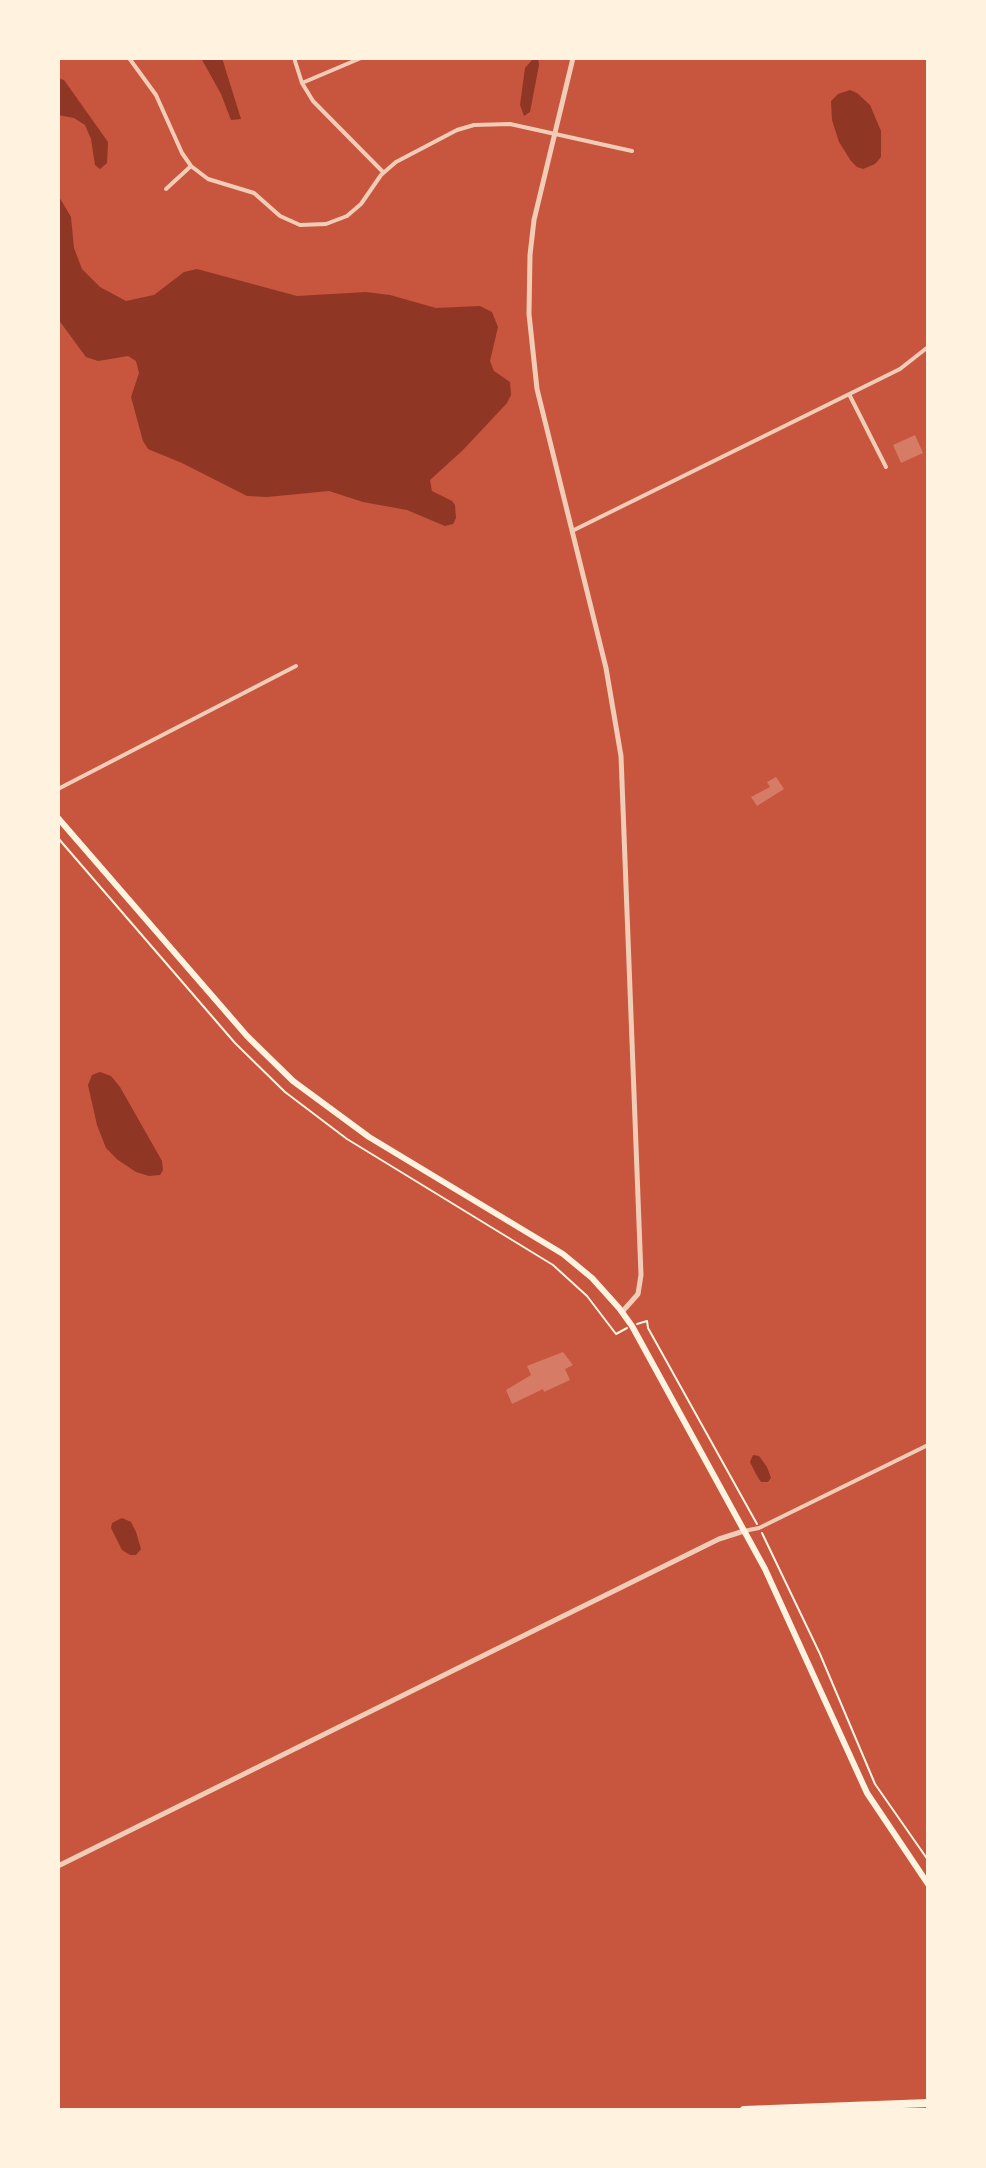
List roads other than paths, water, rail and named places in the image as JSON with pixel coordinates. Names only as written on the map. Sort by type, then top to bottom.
[{"type":"highway","points":[[744,2110],[928,2103]]},
{"type":"main road","points":[[58,818],[247,1036],[293,1081],[369,1137],[563,1254],[598,1284],[622,1312],[785,1611],[863,1785],[928,1884]]},
{"type":"street","points":[[129,58],[156,95],[191,166],[208,179],[254,193],[288,220],[314,226],[351,214],[383,172],[405,156],[457,130],[474,125],[510,124],[632,151]]},
{"type":"street","points":[[294,58],[302,83],[320,109],[383,172]]},
{"type":"street","points":[[302,83],[361,58]]},
{"type":"street","points":[[573,58],[534,220],[529,266],[529,314],[537,389],[609,682],[624,781],[641,1278],[637,1296],[622,1312]]},
{"type":"street","points":[[166,189],[191,166]]},
{"type":"street","points":[[572,531],[910,364],[928,347]]},
{"type":"street","points":[[849,394],[886,467]]},
{"type":"street","points":[[58,789],[296,666]]},
{"type":"street","points":[[58,1866],[722,1538],[759,1528],[928,1445]]}]
